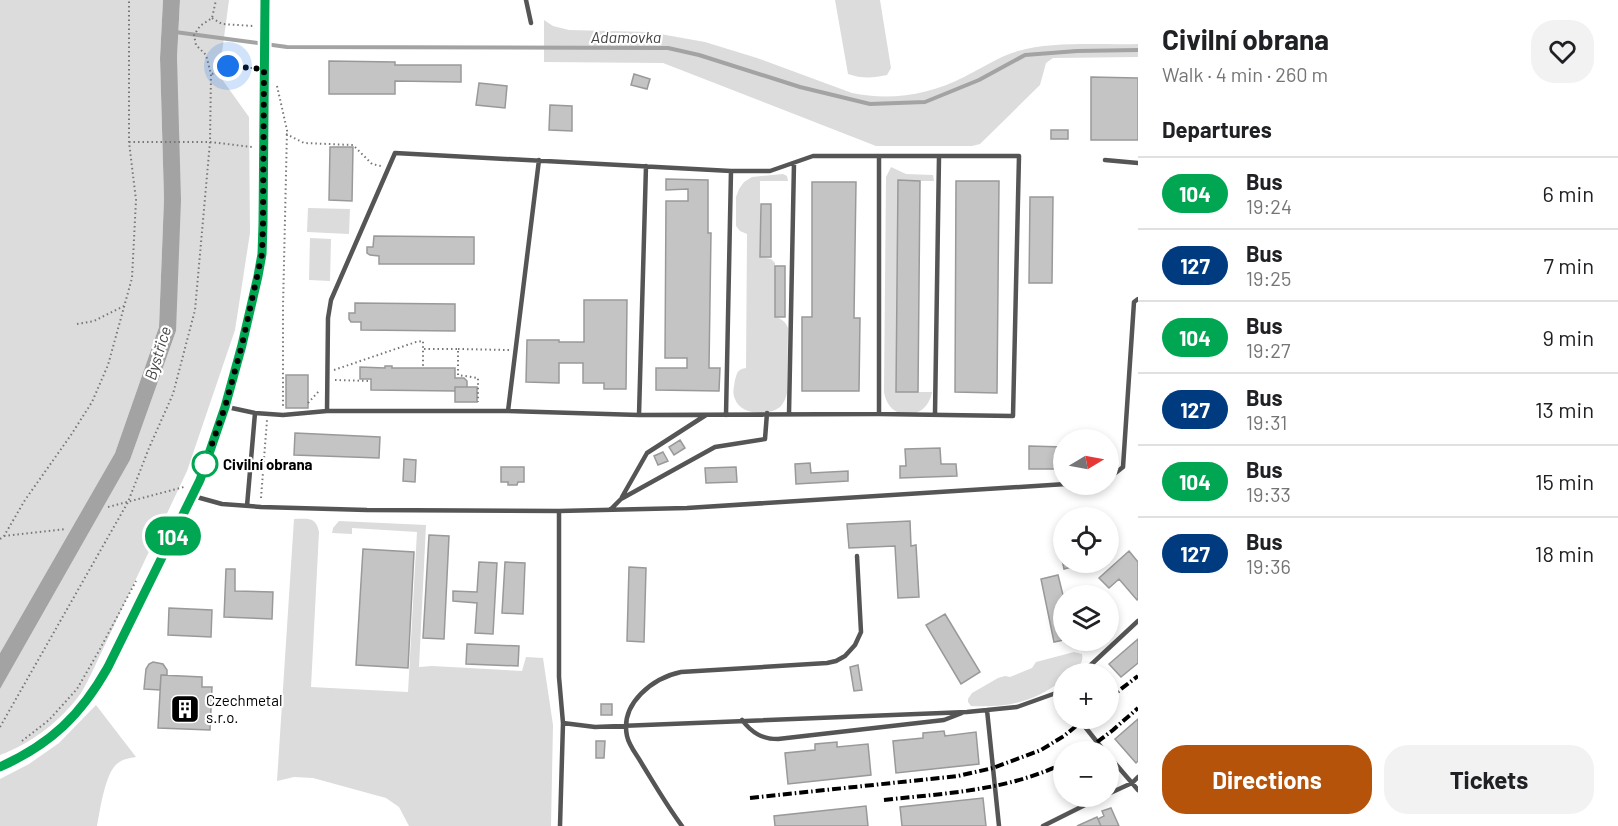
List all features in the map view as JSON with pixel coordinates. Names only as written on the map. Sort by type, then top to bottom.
[{"type":"street","points":[[0,767],[50,739],[79,710],[96,688],[200,480],[225,407],[242,345],[262,254],[265,0]]},
{"type":"lane","points":[[526,0],[531,23]]},
{"type":"lane","points":[[225,407],[282,415],[327,411],[508,411],[639,415],[767,413],[1013,416],[1019,156],[813,156],[770,171],[731,171],[395,153],[331,300],[328,318],[327,411]]},
{"type":"lane","points":[[879,156],[879,414]]},
{"type":"lane","points":[[935,414],[939,157]]},
{"type":"lane","points":[[508,411],[539,160]]},
{"type":"lane","points":[[1105,160],[1138,164]]},
{"type":"lane","points":[[789,414],[794,164]]},
{"type":"lane","points":[[639,415],[646,166]]},
{"type":"lane","points":[[726,415],[731,171]]},
{"type":"lane","points":[[1119,470],[1124,466],[1134,302],[1138,299]]},
{"type":"lane","points":[[247,506],[255,413]]},
{"type":"lane","points":[[621,499],[715,447],[765,439],[767,413]]},
{"type":"lane","points":[[610,510],[621,499],[647,453],[705,415]]},
{"type":"lane","points":[[193,496],[222,504],[261,507],[559,511],[687,508],[1053,485]]},
{"type":"lane","points":[[559,511],[559,662],[563,723],[560,826]]},
{"type":"lane","points":[[682,826],[630,743],[626,725],[631,709],[645,689],[673,673],[827,663],[845,656],[855,645],[861,632],[856,556]]},
{"type":"lane","points":[[1093,663],[1138,621]]},
{"type":"lane","points":[[563,723],[595,727],[967,712],[1017,707],[1053,694]]},
{"type":"lane","points":[[987,710],[999,826]]},
{"type":"lane","points":[[742,720],[759,736],[778,739],[944,720],[967,712]]},
{"type":"lane","points":[[1087,729],[1096,741]]},
{"type":"lane","points":[[1119,768],[1138,790]]},
{"type":"lane","points":[[1119,789],[1138,777]]},
{"type":"lane","points":[[1043,826],[1081,807]]},
{"type":"path","points":[[0,540],[92,402],[108,365],[132,278],[135,187],[129,142],[129,0]]},
{"type":"path","points":[[0,727],[128,502],[173,394],[195,310],[210,142],[211,74],[206,55],[196,45],[194,34],[200,26],[212,18],[216,0]]},
{"type":"path","points":[[212,18],[222,24],[265,29]]},
{"type":"path","points":[[211,74],[228,66],[264,69]]},
{"type":"path","points":[[276,85],[286,134],[284,403],[282,415]]},
{"type":"path","points":[[286,134],[304,143],[353,145],[372,164],[388,167]]},
{"type":"path","points":[[129,142],[210,142],[264,148]]},
{"type":"path","points":[[77,324],[94,321],[124,306]]},
{"type":"path","points":[[328,372],[416,342],[423,342],[423,368]]},
{"type":"path","points":[[423,349],[516,350]]},
{"type":"path","points":[[458,349],[458,375],[478,378],[478,411]]},
{"type":"path","points":[[328,380],[371,381]]},
{"type":"path","points":[[261,507],[268,414]]},
{"type":"path","points":[[108,507],[185,487],[200,480]]},
{"type":"path","points":[[4,536],[66,529]]},
{"type":"path","points":[[14,747],[49,720],[77,689],[138,578]]},
{"type":"shaded area","points":[[0,0],[163,0],[160,58],[164,199],[159,327],[115,453],[0,653]]},
{"type":"shaded area","points":[[180,0],[229,0],[219,75],[249,117],[250,233],[235,330],[187,471],[85,687],[64,713],[45,730],[0,755],[0,689],[130,460],[176,331],[177,58]]},
{"type":"shaded area","points":[[835,0],[880,0],[891,68],[887,75],[868,78],[848,74]]},
{"type":"shaded area","points":[[544,20],[553,26],[569,30],[649,32],[705,42],[757,58],[852,93],[881,96],[909,95],[937,88],[1004,56],[1031,48],[1061,45],[1138,44],[1138,57],[1053,58],[1046,63],[1040,85],[980,144],[972,146],[876,146],[663,63],[544,62]]},
{"type":"shaded area","points":[[891,167],[906,174],[933,175],[934,181],[898,181],[897,392],[932,392],[929,402],[923,409],[908,414],[892,409],[884,392],[886,177]]},
{"type":"shaded area","points":[[783,174],[787,176],[788,181],[760,181],[760,257],[771,259],[775,263],[775,317],[783,321],[788,328],[787,393],[781,406],[776,410],[756,413],[738,404],[734,394],[737,373],[746,368],[747,234],[736,226],[736,197],[744,182],[752,177]]},
{"type":"shaded area","points":[[308,208],[350,209],[349,234],[307,232]]},
{"type":"shaded area","points":[[310,238],[331,239],[330,281],[309,280]]},
{"type":"shaded area","points":[[294,519],[313,521],[319,532],[311,687],[408,692],[417,532],[352,528],[352,534],[332,533],[339,521],[426,525],[419,667],[522,671],[526,657],[543,658],[553,725],[551,826],[409,826],[399,807],[386,798],[313,778],[294,777],[277,781]]},
{"type":"shaded area","points":[[1074,652],[1082,654],[1081,663],[1053,663],[1053,687],[1042,694],[1020,702],[997,706],[971,706],[968,702],[972,693],[998,678],[1010,677],[1032,668],[1036,662]]},
{"type":"shaded area","points":[[96,705],[136,757],[122,761],[113,768],[104,792],[97,826],[0,826],[0,779],[29,764],[59,743]]},
{"type":"water","name":"Bystřice","points":[[163,0],[180,0],[177,58],[181,200],[176,331],[130,460],[0,689],[0,653],[115,453],[159,327],[164,199],[160,58]]},
{"type":"building","points":[[329,61],[395,62],[395,65],[461,65],[461,82],[395,81],[395,94],[329,94]]},
{"type":"building","points":[[634,74],[650,79],[647,89],[631,85]]},
{"type":"building","points":[[1091,77],[1138,78],[1138,140],[1091,140]]},
{"type":"building","points":[[479,83],[507,86],[505,108],[476,105]]},
{"type":"building","points":[[550,105],[572,106],[572,131],[549,130]]},
{"type":"building","points":[[1051,130],[1068,130],[1068,139],[1051,139]]},
{"type":"building","points":[[330,147],[353,147],[352,201],[329,200]]},
{"type":"building","points":[[666,179],[708,180],[708,233],[711,233],[709,368],[720,368],[719,391],[656,390],[656,368],[687,368],[687,358],[665,358],[666,201],[688,201],[688,189],[666,190]]},
{"type":"building","points":[[898,180],[920,181],[918,392],[896,392]]},
{"type":"building","points":[[956,181],[999,181],[997,393],[955,392]]},
{"type":"building","points":[[812,182],[856,182],[854,318],[860,318],[859,391],[802,391],[802,317],[812,317]]},
{"type":"building","points":[[1030,197],[1053,197],[1052,283],[1029,283]]},
{"type":"building","points":[[761,204],[771,204],[771,257],[760,257]]},
{"type":"building","points":[[374,236],[474,237],[474,264],[379,264],[379,256],[367,253],[367,247],[373,247]]},
{"type":"building","points":[[775,266],[785,266],[785,317],[775,317]]},
{"type":"building","points":[[584,300],[627,300],[626,389],[604,389],[604,383],[583,383],[583,363],[559,363],[559,383],[526,382],[527,340],[584,342]]},
{"type":"building","points":[[355,303],[455,304],[455,331],[361,330],[361,322],[351,322],[349,319],[349,313],[355,313]]},
{"type":"building","points":[[385,366],[455,368],[455,378],[464,378],[467,381],[467,387],[455,387],[455,391],[371,390],[371,379],[360,379],[360,367],[385,368]]},
{"type":"building","points":[[286,375],[308,375],[308,408],[286,408]]},
{"type":"building","points":[[455,387],[477,387],[477,402],[455,402]]},
{"type":"building","points":[[295,433],[380,437],[379,458],[294,455]]},
{"type":"building","points":[[680,440],[685,448],[674,455],[669,447]]},
{"type":"building","points":[[1029,446],[1053,447],[1053,469],[1029,469]]},
{"type":"building","points":[[940,448],[941,464],[956,464],[957,476],[900,478],[900,466],[906,466],[905,449]]},
{"type":"building","points":[[663,452],[668,461],[658,465],[654,456]]},
{"type":"building","points":[[404,459],[416,460],[415,482],[403,481]]},
{"type":"building","points":[[810,463],[811,473],[848,471],[848,481],[796,484],[795,464]]},
{"type":"building","points":[[501,467],[524,467],[524,482],[508,485],[508,482],[501,482]]},
{"type":"building","points":[[736,467],[737,482],[706,483],[705,468]]},
{"type":"building","points":[[910,521],[911,546],[916,545],[919,597],[898,598],[895,546],[849,548],[847,524]]},
{"type":"building","points":[[429,535],[449,536],[444,639],[423,638]]},
{"type":"building","points":[[363,549],[414,552],[408,668],[356,665]]},
{"type":"building","points":[[1129,551],[1138,562],[1137,600],[1119,579],[1112,585],[1106,585],[1099,578],[1105,573],[1119,573],[1119,560]]},
{"type":"building","points":[[479,562],[497,563],[493,634],[475,633],[477,603],[453,601],[453,591],[477,592]]},
{"type":"building","points":[[505,562],[525,563],[523,614],[502,613]]},
{"type":"building","points":[[629,567],[646,568],[644,642],[627,641]]},
{"type":"building","points":[[226,569],[235,569],[235,591],[273,592],[272,619],[224,617]]},
{"type":"building","points":[[1058,575],[1060,585],[1053,585],[1053,637],[1041,579]]},
{"type":"building","points":[[169,608],[212,610],[211,637],[168,635]]},
{"type":"building","points":[[945,614],[980,672],[961,684],[926,625]]},
{"type":"building","points":[[1138,639],[1138,663],[1121,677],[1119,663],[1110,663]]},
{"type":"building","points":[[467,644],[519,646],[518,666],[466,664]]},
{"type":"building","points":[[153,662],[163,664],[167,670],[167,675],[161,675],[160,690],[144,689],[146,669]]},
{"type":"building","points":[[858,665],[862,690],[854,691],[850,667]]},
{"type":"building","name":"Czechmetal s.r.o.","points":[[161,675],[202,677],[202,687],[212,687],[210,730],[158,728]]},
{"type":"building","points":[[601,704],[612,704],[612,715],[601,715]]},
{"type":"building","points":[[1138,719],[1138,761],[1136,763],[1119,741],[1115,739]]},
{"type":"building","points":[[944,731],[945,736],[976,732],[979,764],[896,773],[893,741],[923,738],[923,733]]},
{"type":"building","points":[[596,741],[605,741],[604,758],[596,758]]},
{"type":"building","points":[[837,742],[837,747],[868,744],[871,775],[788,784],[785,753],[815,750],[815,744]]},
{"type":"building","points":[[983,798],[986,826],[902,826],[900,807]]},
{"type":"building","points":[[866,806],[868,826],[775,826],[774,816]]},
{"type":"building","points":[[1111,808],[1119,826],[1101,826],[1098,819],[1104,816],[1102,811]]},
{"type":"building","points":[[1097,817],[1101,826],[1077,826]]},
{"type":"waterway","name":"Adamovka","points":[[175,32],[287,47],[668,48],[699,55],[800,87],[870,104],[925,102],[979,80],[1025,55],[1138,50]]},
{"type":"railway","points":[[1119,691],[1138,676]]},
{"type":"railway","points":[[1098,741],[1138,708]]},
{"type":"railway","points":[[750,798],[958,776],[993,768],[1041,750],[1073,729]]},
{"type":"railway","points":[[884,800],[953,793],[998,785],[1021,780],[1053,768]]},
{"type":"bus line","name":"104","points":[[0,767],[50,739],[79,710],[96,688],[200,480],[225,407],[242,345],[262,254],[265,0]]},
{"type":"place","name":"Civilní obrana","points":[[205,464]]},
{"type":"place","name":"Czechmetal s.r.o.","points":[[185,709]]},
{"type":"route","points":[[205,464],[225,407],[242,345],[262,254],[264,69],[228,66]]}]
